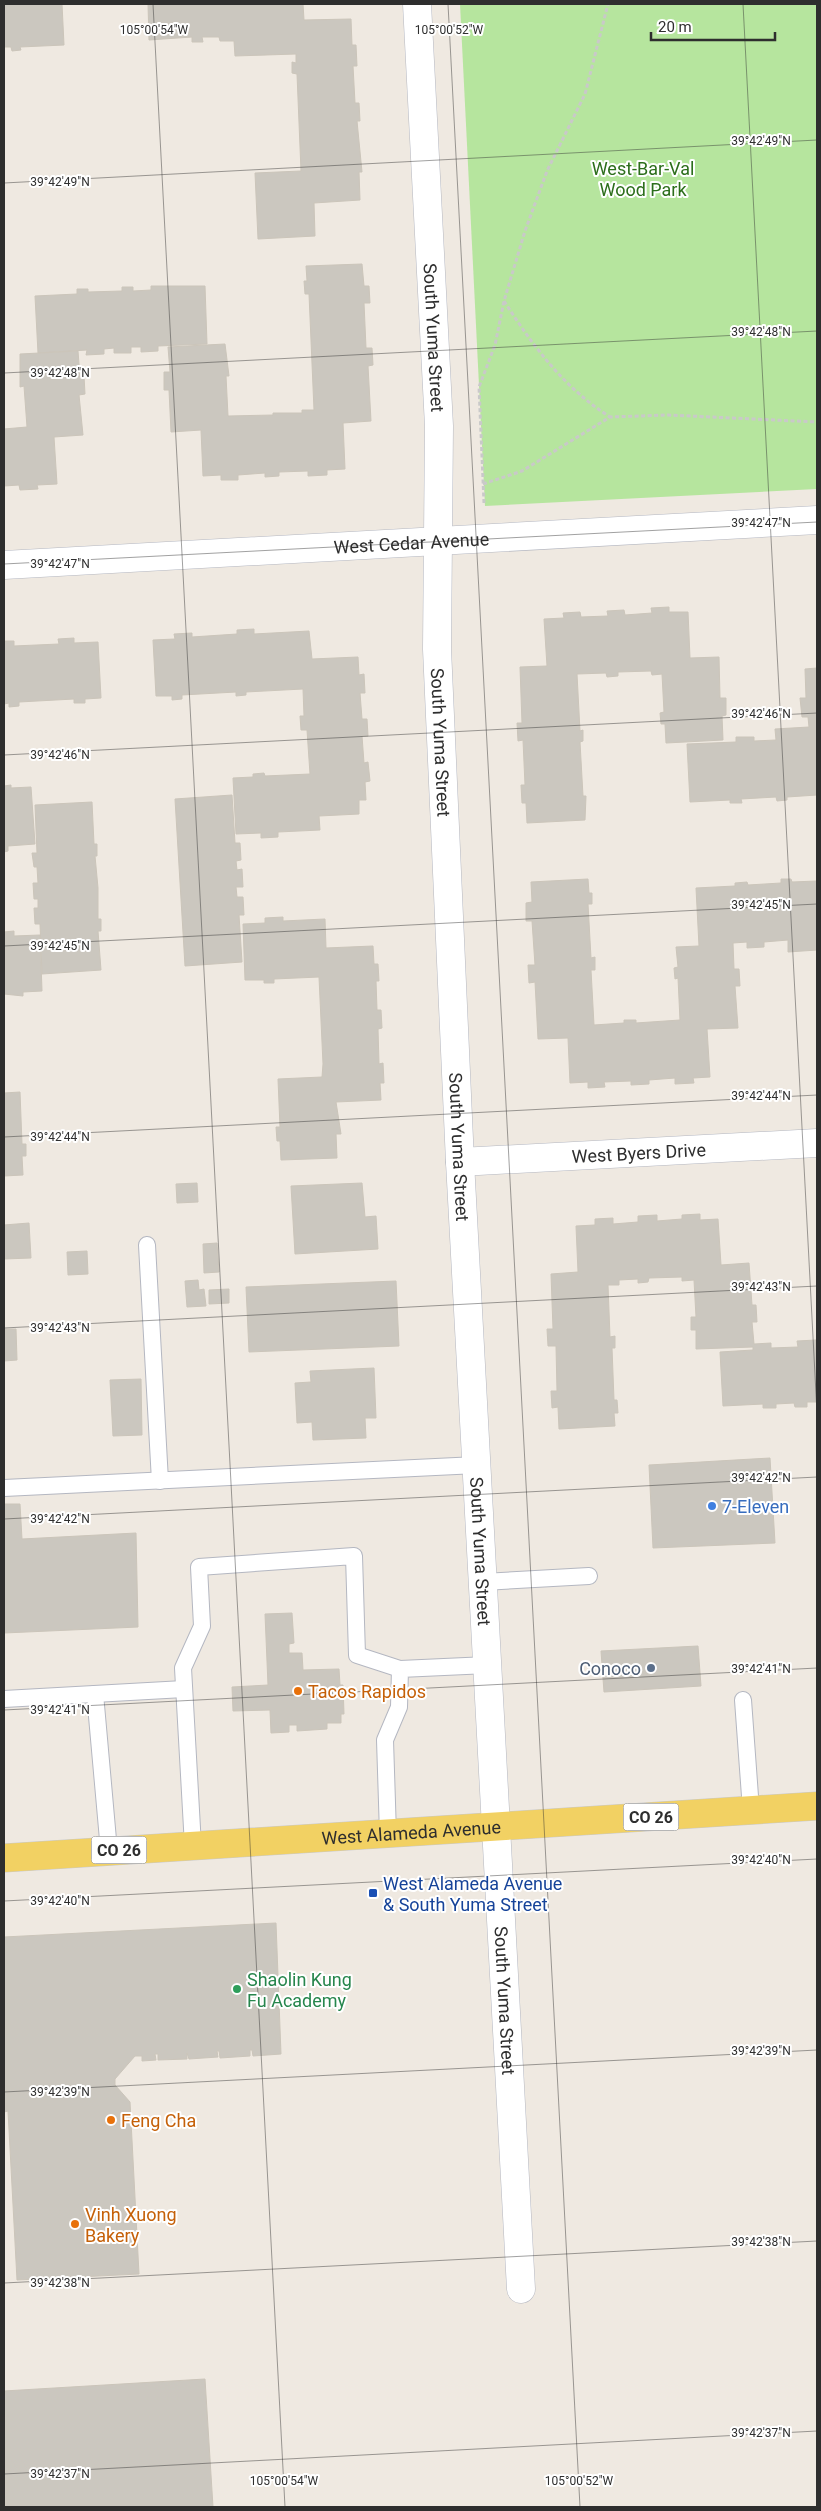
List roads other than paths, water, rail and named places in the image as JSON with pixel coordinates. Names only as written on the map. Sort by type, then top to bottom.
[{"type":"main road","name":"West Alameda Avenue","points":[[4,1858],[817,1806]]},
{"type":"street","name":"South Yuma Street","points":[[417,4],[440,426],[440,539],[437,649],[460,1162],[521,2289]]},
{"type":"street","name":"West Cedar Avenue","points":[[4,565],[440,539],[817,520]]},
{"type":"street","name":"West Byers Drive","points":[[460,1162],[817,1143]]},
{"type":"lane","points":[[147,1246],[160,1481]]},
{"type":"lane","points":[[4,1488],[477,1465]]},
{"type":"lane","points":[[193,1846],[183,1668],[202,1626],[199,1567],[354,1556],[357,1655],[400,1670],[488,1665]]},
{"type":"lane","points":[[483,1582],[590,1576]]},
{"type":"lane","points":[[388,1834],[385,1740],[399,1707],[400,1670]]},
{"type":"lane","points":[[4,1699],[184,1689]]},
{"type":"lane","points":[[96,1694],[109,1851]]},
{"type":"lane","points":[[743,1700],[752,1810]]},
{"type":"place","name":"7-Eleven","points":[[712,1506]]},
{"type":"place","name":"Conoco","points":[[651,1668]]},
{"type":"place","name":"Tacos Rapidos","points":[[298,1691]]},
{"type":"place","name":"West Alameda Avenue & South Yuma Street","points":[[373,1893]]},
{"type":"place","name":"Shaolin Kung Fu Academy","points":[[237,1989]]},
{"type":"place","name":"Feng Cha","points":[[111,2120]]},
{"type":"place","name":"Vinh Xuong Bakery","points":[[75,2224]]},
{"type":"park label","name":"West-Bar-Val Wood Park","points":[[643,178]]}]
